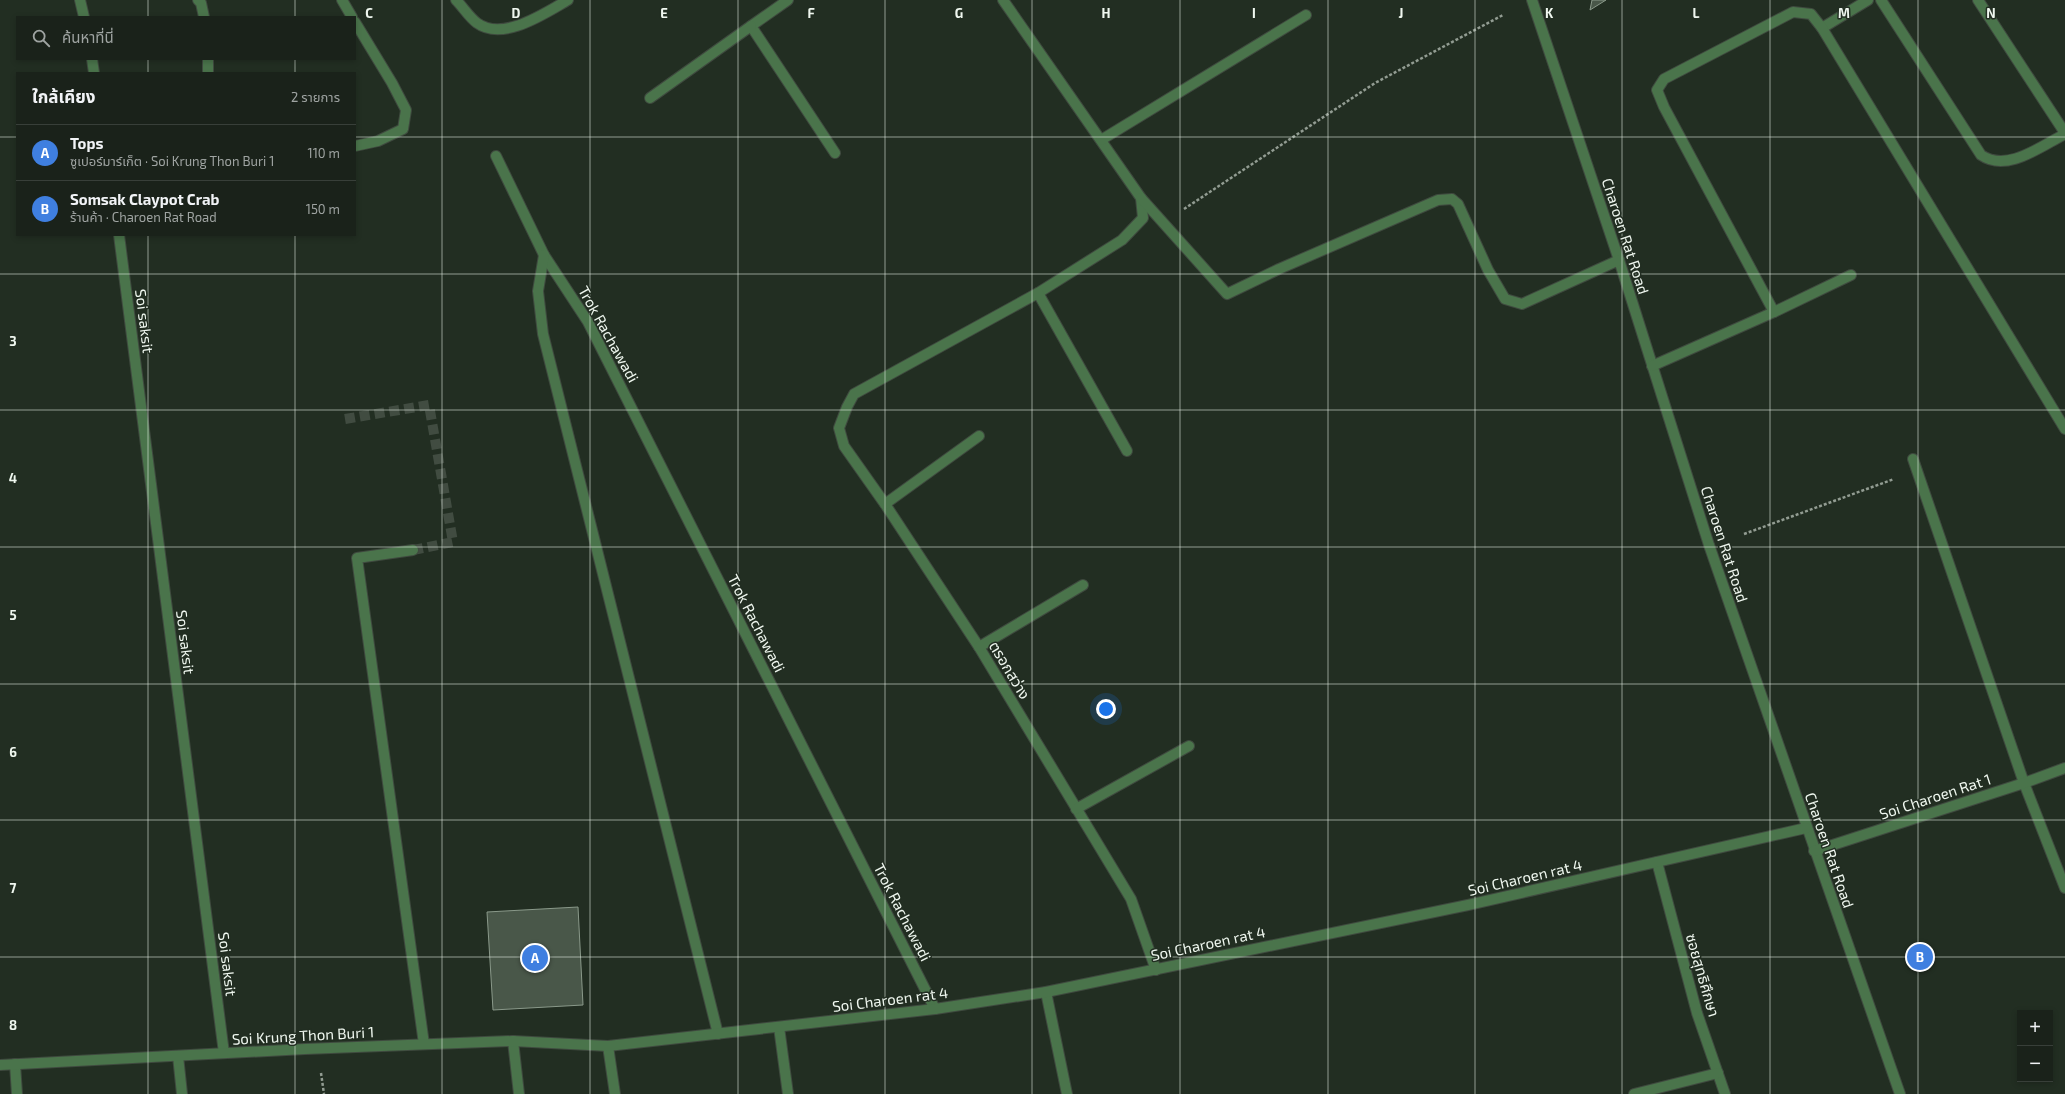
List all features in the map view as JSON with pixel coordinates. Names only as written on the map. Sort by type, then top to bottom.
[{"type":"street","points":[[198,0],[201,3],[204,16]]},
{"type":"street","points":[[342,0],[351,16]]},
{"type":"street","points":[[456,0],[477,24],[501,30],[534,19],[568,0]]},
{"type":"street","points":[[650,98],[788,0]]},
{"type":"street","points":[[1003,0],[1141,198],[1227,294],[1279,269],[1438,200],[1452,199],[1458,204],[1488,270],[1505,299],[1522,304],[1619,260]]},
{"type":"street","name":"Charoen Rat Road","points":[[1532,0],[1619,260],[1709,545],[1814,851],[1900,1094]]},
{"type":"street","points":[[1822,28],[1868,0]]},
{"type":"street","points":[[1881,0],[1981,155],[1989,160],[2016,159],[2065,134],[1978,0]]},
{"type":"street","points":[[83,1],[84,16]]},
{"type":"street","points":[[1774,312],[1664,107],[1657,90],[1664,79],[1793,12],[1811,14],[1822,28],[2065,429]]},
{"type":"street","points":[[1101,140],[1306,15]]},
{"type":"street","points":[[356,24],[392,83],[406,110],[403,129],[378,141],[356,146]]},
{"type":"street","points":[[751,26],[835,153]]},
{"type":"street","points":[[92,60],[94,72]]},
{"type":"street","points":[[208,60],[208,72]]},
{"type":"street","name":"Trok Rachawadi","points":[[496,156],[544,254],[588,322],[935,1009]]},
{"type":"street","points":[[1127,451],[1038,294],[1122,240],[1143,218],[1141,198]]},
{"type":"street","name":"Soi saksit","points":[[119,236],[224,1053]]},
{"type":"street","points":[[544,254],[538,291],[543,334],[718,1034]]},
{"type":"street","points":[[1652,366],[1774,312],[1851,275]]},
{"type":"street","name":"ตรอกสว่าง","points":[[1038,294],[854,394],[839,428],[844,446],[885,504],[979,648],[1131,899],[1156,970]]},
{"type":"street","points":[[885,504],[980,436]]},
{"type":"street","points":[[1913,459],[2024,783],[2065,888]]},
{"type":"street","points":[[413,550],[357,558],[424,1044]]},
{"type":"street","points":[[979,648],[1083,585]]},
{"type":"street","points":[[1076,809],[1189,746]]},
{"type":"street","name":"Soi Charoen Rat 1","points":[[1814,851],[2024,783],[2065,768]]},
{"type":"street","name":"Soi Charoen rat 4","points":[[608,1046],[935,1009],[1046,992],[1468,905],[1806,828]]},
{"type":"street","name":"ซอยสุทธิศึกษา","points":[[1657,862],[1697,1013],[1725,1094]]},
{"type":"street","points":[[1046,992],[1067,1094]]},
{"type":"street","points":[[779,1027],[788,1094]]},
{"type":"street","points":[[513,1041],[519,1094]]},
{"type":"street","name":"Soi Krung Thon Buri 1","points":[[0,1065],[224,1053],[513,1041],[608,1046]]},
{"type":"street","points":[[608,1046],[615,1094]]},
{"type":"street","points":[[178,1056],[182,1094]]},
{"type":"street","points":[[15,1064],[17,1094]]},
{"type":"street","points":[[1634,1094],[1718,1073]]},
{"type":"path","points":[[1163,223],[1375,83],[1503,15]]},
{"type":"path","points":[[1744,534],[1916,471]]},
{"type":"building","points":[[1592,0],[1606,0],[1590,10]]},
{"type":"building","points":[[578,907],[583,1005],[493,1010],[487,912]]},
{"type":"tunnel","points":[[345,419],[429,405],[453,542],[413,550]]},
{"type":"place","name":"Somsak Claypot Crab","points":[[1920,957]]},
{"type":"place","name":"Tops","points":[[535,958]]}]
